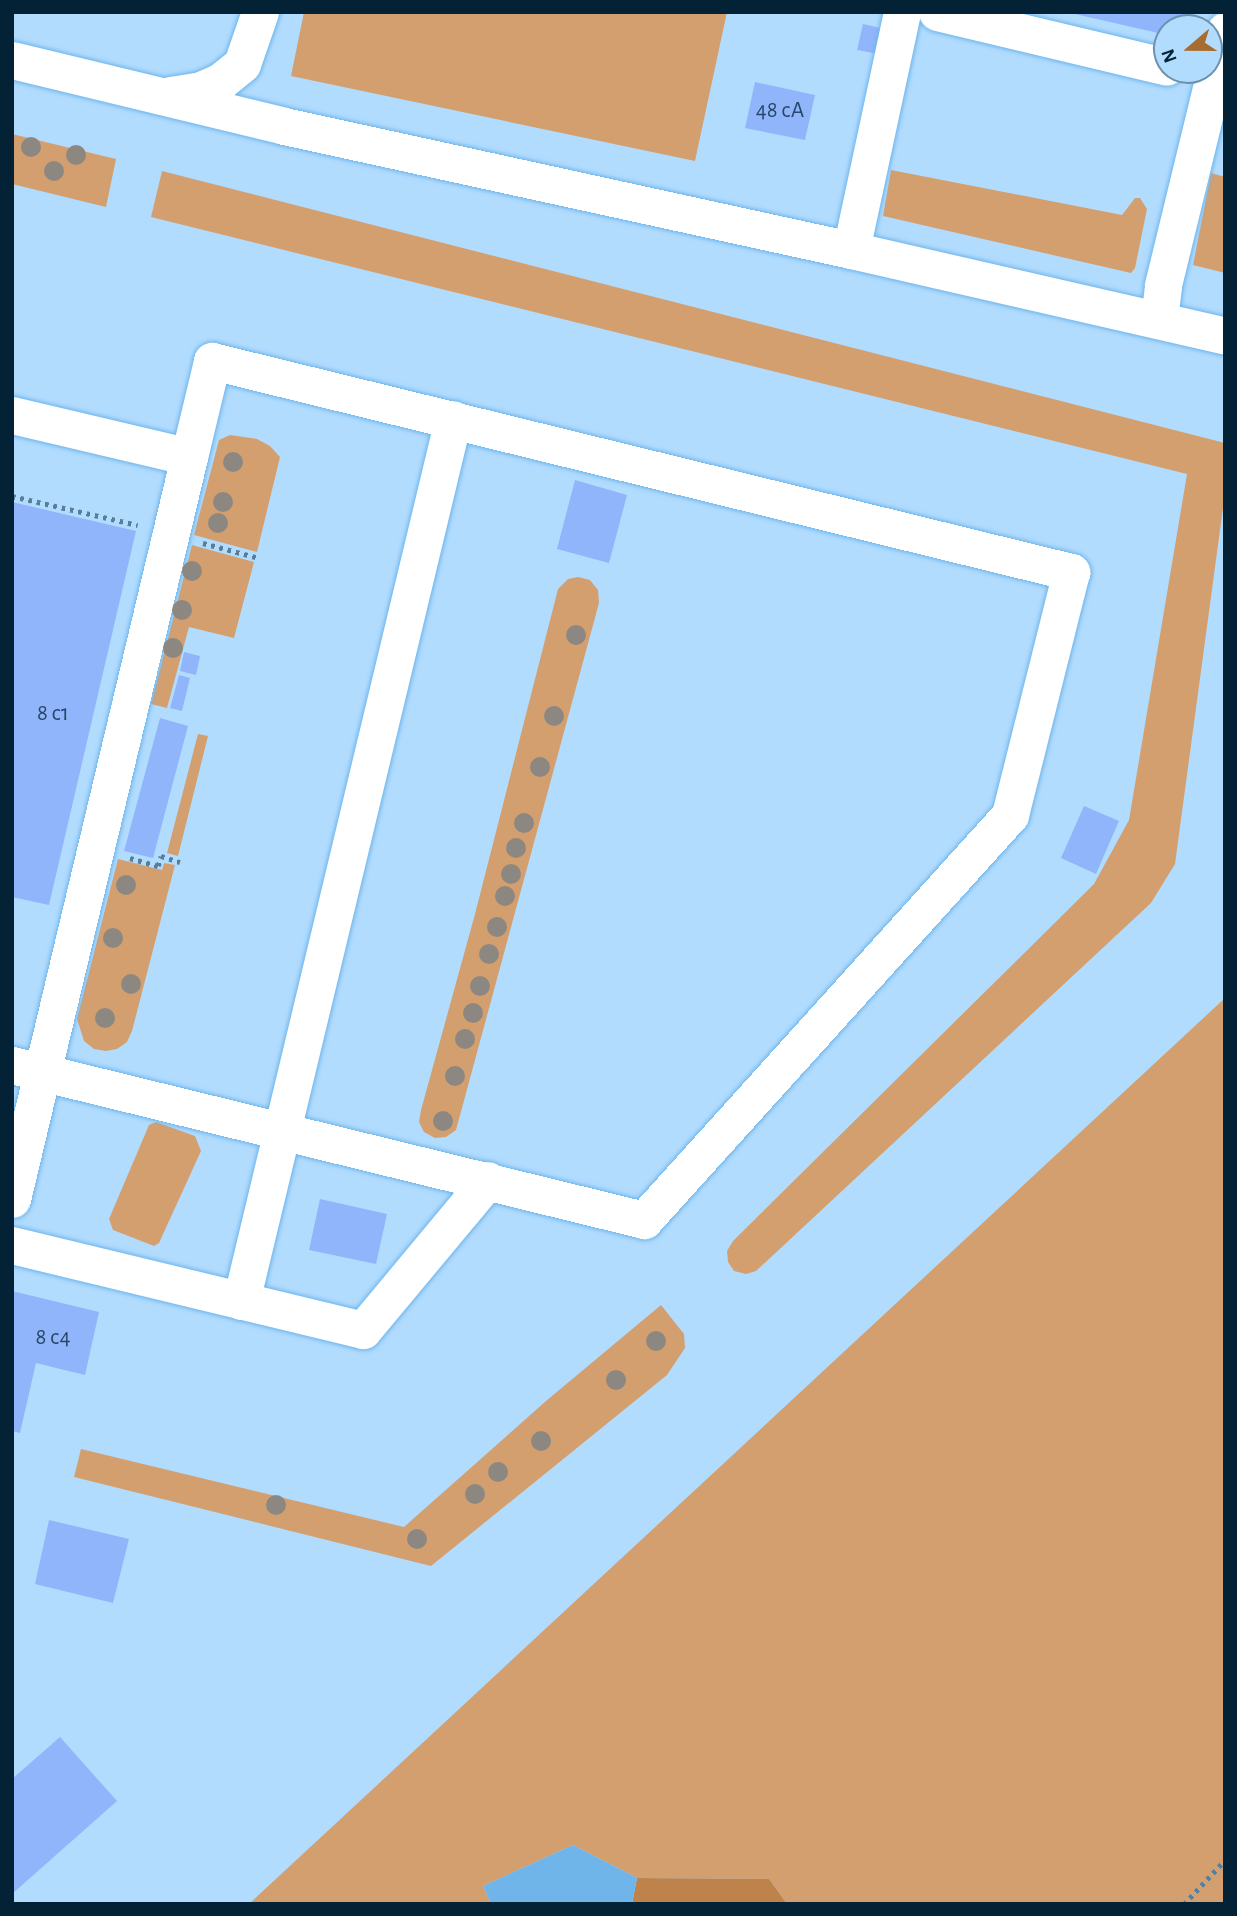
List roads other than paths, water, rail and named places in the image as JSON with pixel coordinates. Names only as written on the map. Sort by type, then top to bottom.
[{"type":"street","points":[[164,96],[201,90],[221,81],[242,64],[260,12]]},
{"type":"street","points":[[851,250],[902,12]]},
{"type":"street","points":[[937,12],[1153,64]]},
{"type":"street","points":[[12,60],[284,126],[851,250],[1225,336]]},
{"type":"street","points":[[1158,319],[1195,84]]},
{"type":"street","points":[[12,1199],[27,1069],[212,361],[1071,572],[1010,815],[644,1220],[27,1069]]},
{"type":"street","points":[[12,415],[189,457]]},
{"type":"street","points":[[241,1301],[453,419]]},
{"type":"street","points":[[12,1245],[363,1330],[488,1180]]},
{"type":"water","points":[[573,1845],[637,1878],[632,1904],[491,1904],[483,1886]]}]
